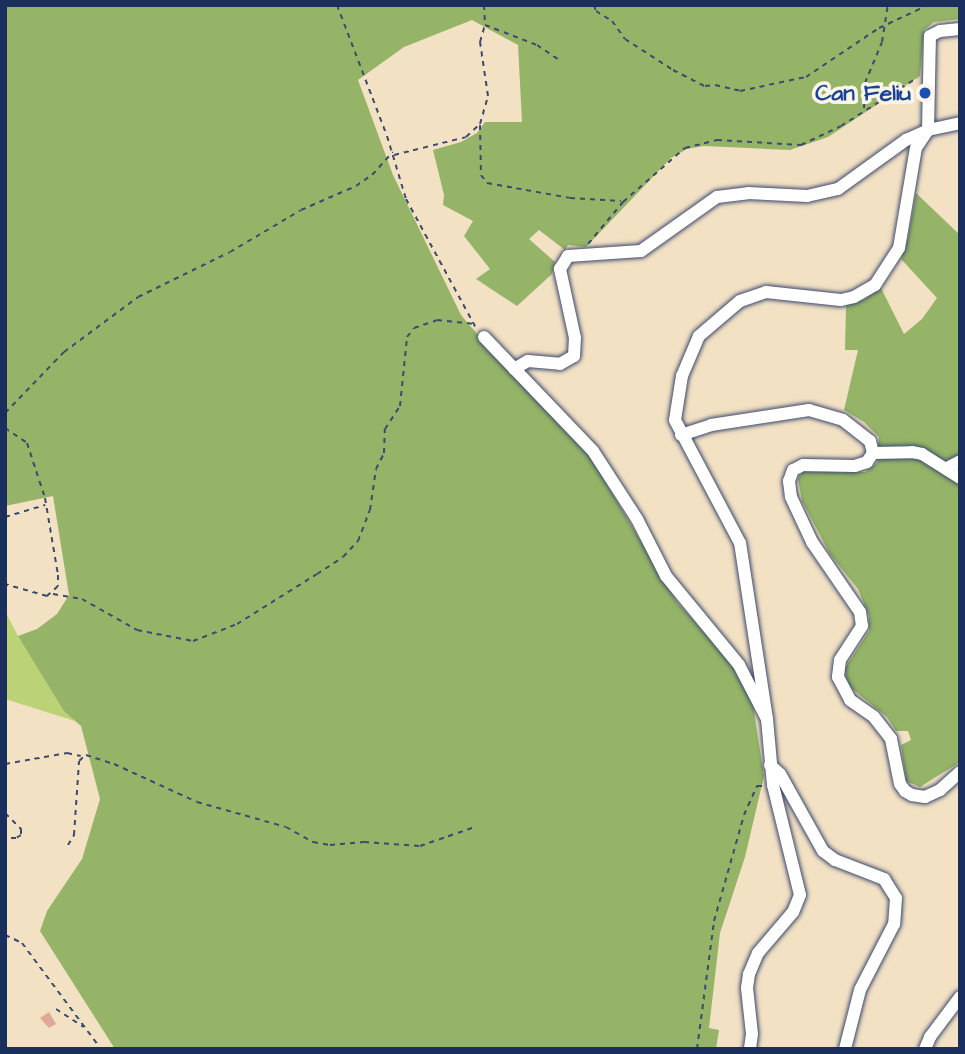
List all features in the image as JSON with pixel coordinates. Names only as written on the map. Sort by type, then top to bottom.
[{"type":"street","points":[[750,1049],[752,1034],[747,988],[749,974],[758,953],[793,912],[800,894],[773,785],[767,719],[740,543],[726,512],[681,435],[674,410],[687,360],[699,336],[731,307],[766,292],[841,300],[875,285],[899,248],[916,148],[928,130],[930,36],[940,31],[960,29]]},
{"type":"street","points":[[514,369],[528,360],[560,364],[574,356],[575,338],[560,269],[568,256],[580,253],[623,255],[641,251],[717,197],[748,193],[807,196],[838,189],[891,150],[928,130],[960,123]]},
{"type":"street","points":[[484,337],[593,451],[637,519],[666,576],[739,665],[767,719]]},
{"type":"street","points":[[681,435],[711,425],[809,410],[831,415],[850,424],[870,441],[873,453],[871,459],[862,465],[803,465],[793,470],[789,481],[791,497],[812,542],[860,612],[862,626],[840,660],[838,677],[850,700],[874,717],[891,739],[900,784],[905,791],[925,797],[940,790],[960,772]]},
{"type":"street","points":[[873,453],[912,452],[947,468],[960,478]]},
{"type":"street","points":[[947,468],[960,461]]},
{"type":"street","points":[[770,765],[780,774],[823,851],[835,860],[884,880],[896,898],[894,924],[860,990],[845,1049]]},
{"type":"street","points":[[925,1049],[930,1037],[960,997]]},
{"type":"path","points":[[337,5],[393,154],[406,199],[472,324],[484,337]]},
{"type":"path","points":[[484,5],[485,25],[480,42],[488,96],[480,124],[481,175],[487,183],[570,198],[612,198],[623,202]]},
{"type":"path","points":[[594,5],[596,11],[612,21],[625,39],[673,70],[705,86],[715,85],[740,91],[806,77],[885,24],[928,5]]},
{"type":"path","points":[[864,109],[865,83],[882,42],[888,5]]},
{"type":"path","points":[[485,25],[537,45],[559,60]]},
{"type":"path","points":[[580,253],[623,202],[685,148],[717,140],[801,145],[841,126],[864,109],[929,71]]},
{"type":"path","points":[[5,413],[64,352],[138,297],[230,252],[301,210],[356,186],[372,175],[393,154],[466,137],[480,124]]},
{"type":"path","points":[[5,584],[36,594],[82,599],[137,630],[193,641],[237,624],[344,557],[358,541],[370,510],[376,469],[384,453],[385,429],[400,406],[407,337],[414,328],[437,320],[472,324]]},
{"type":"path","points":[[5,428],[27,443],[47,504],[58,575],[58,586],[53,594]]},
{"type":"path","points":[[5,517],[47,504]]},
{"type":"path","points":[[5,764],[67,752],[114,764],[197,802],[286,827],[313,842],[330,845],[364,842],[420,846],[475,827]]},
{"type":"path","points":[[68,845],[74,835],[76,788],[82,757]]},
{"type":"path","points":[[697,1049],[714,921],[744,815],[757,786],[773,785]]},
{"type":"path","points":[[5,813],[21,829],[21,835],[5,838]]},
{"type":"path","points":[[5,935],[22,943],[101,1049]]},
{"type":"path","points":[[56,1009],[86,1027]]},
{"type":"green space","points":[[5,5],[960,5],[960,19],[934,22],[924,30],[920,76],[828,137],[790,150],[704,146],[687,149],[671,158],[586,247],[568,245],[565,250],[539,230],[529,239],[555,262],[552,274],[517,306],[476,279],[490,269],[464,236],[473,221],[443,205],[444,195],[433,150],[461,142],[477,133],[485,122],[522,122],[518,45],[472,20],[404,47],[358,80],[393,175],[461,315],[512,375],[590,456],[677,602],[727,658],[751,692],[764,776],[745,857],[720,933],[709,1028],[719,1030],[716,1049],[115,1049],[40,931],[47,911],[82,859],[100,799],[81,726],[64,711],[18,636],[37,629],[57,614],[69,595],[53,496],[5,506]]},
{"type":"green space","points":[[916,193],[960,235],[960,762],[920,787],[906,781],[901,745],[911,740],[908,731],[896,731],[887,717],[851,688],[846,677],[845,668],[869,631],[869,616],[858,589],[830,554],[802,501],[798,479],[803,472],[865,472],[878,462],[879,437],[864,422],[844,410],[858,350],[845,350],[846,306],[863,300],[881,288],[904,334],[922,319],[937,298],[901,259],[908,238]]},
{"type":"green space","points":[[5,611],[18,636],[75,721],[5,699]]},
{"type":"building","points":[[49,1012],[56,1024],[49,1028],[40,1018]]},
{"type":"place","name":"Can Feliu","points":[[925,93]]}]
